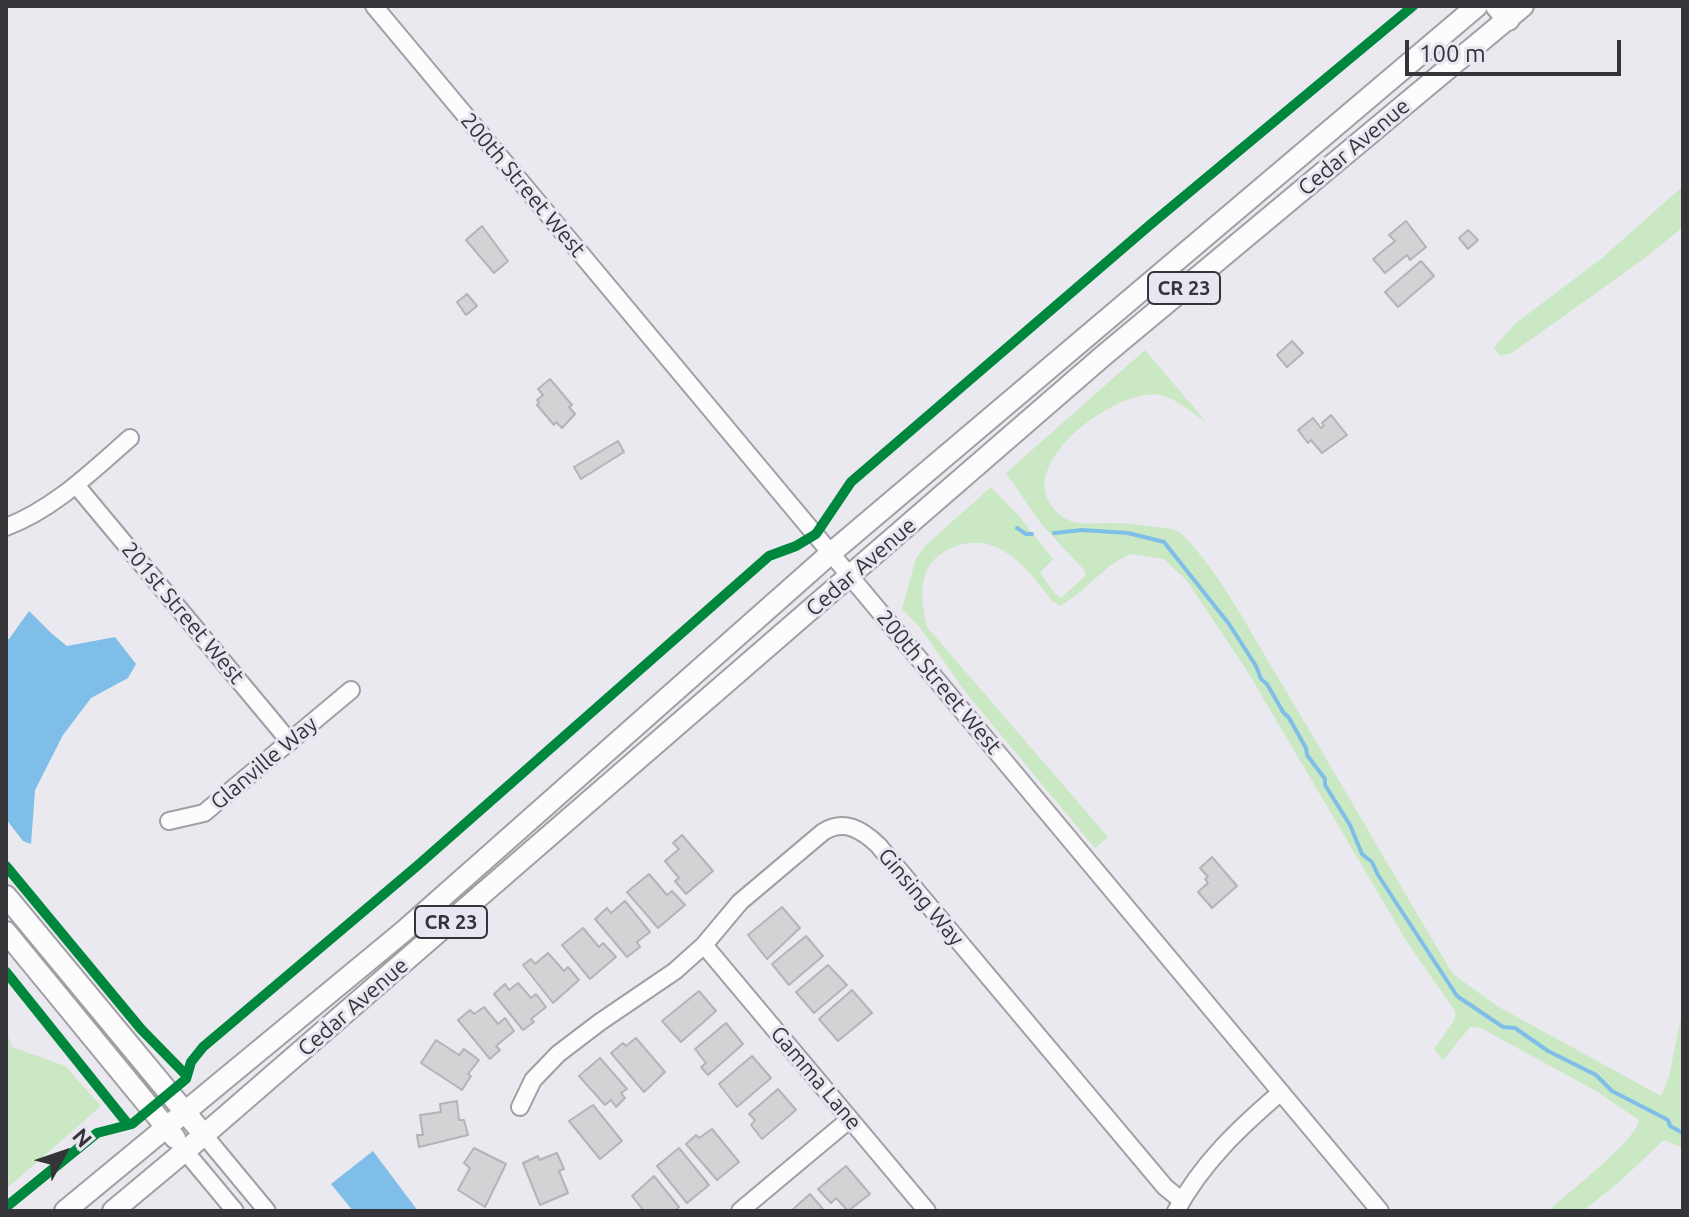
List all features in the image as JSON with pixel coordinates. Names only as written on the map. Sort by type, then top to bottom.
[{"type":"main road","name":"Cedar Avenue","points":[[166,1128],[404,931],[831,553],[1477,6]]},
{"type":"main road","name":"Cedar Avenue","points":[[204,1135],[1103,356],[1509,10]]},
{"type":"main road","points":[[6,896],[204,1135]]},
{"type":"main road","points":[[6,932],[185,1151]]},
{"type":"main road","name":"CR 23","points":[[65,1211],[166,1128]]},
{"type":"main road","name":"CR 23","points":[[113,1211],[204,1135]]},
{"type":"street","name":"200th Street West","points":[[374,6],[1380,1211]]},
{"type":"street","points":[[6,527],[39,512],[130,438]]},
{"type":"street","name":"201st Street West","points":[[76,485],[290,742]]},
{"type":"street","name":"Glanville Way","points":[[169,821],[204,813],[351,690]]},
{"type":"street","name":"Ginsing Way","points":[[520,1107],[533,1080],[558,1054],[675,971],[704,945],[740,902],[823,832],[843,825],[861,831],[878,845],[1178,1206]]},
{"type":"street","name":"Gamma Lane","points":[[704,945],[927,1211]]},
{"type":"street","points":[[1178,1206],[1223,1144],[1281,1092]]},
{"type":"street","points":[[740,1211],[850,1119]]},
{"type":"street","points":[[204,1135],[267,1211]]},
{"type":"street","points":[[185,1151],[235,1211]]},
{"type":"green space","points":[[1683,186],[1683,227],[1645,258],[1512,353],[1500,356],[1494,347],[1516,323],[1601,259]]},
{"type":"green space","points":[[1145,350],[1207,423],[1179,403],[1161,395],[1144,395],[1123,401],[1101,413],[1062,446],[1050,465],[1045,484],[1049,502],[1055,511],[1077,523],[1124,523],[1167,528],[1183,535],[1197,551],[1245,621],[1453,974],[1497,1006],[1661,1096],[1669,1077],[1683,1007],[1683,1148],[1664,1140],[1583,1211],[1548,1211],[1614,1153],[1639,1120],[1596,1091],[1481,1028],[1470,1027],[1443,1060],[1434,1049],[1455,1019],[1455,1011],[1407,942],[1246,669],[1187,581],[1164,559],[1130,554],[1112,564],[1061,606],[1052,601],[1019,562],[1000,549],[985,544],[969,543],[949,549],[938,556],[925,575],[923,599],[927,627],[1108,837],[1095,848],[967,694],[921,629],[902,609],[916,558],[926,545],[991,487],[1053,559],[1040,573],[1055,594],[1061,598],[1085,576],[1085,571],[1042,525],[1006,473]]},
{"type":"green space","points":[[6,1031],[12,1047],[65,1066],[101,1106],[6,1189]]},
{"type":"water","points":[[29,611],[67,646],[115,637],[136,664],[128,678],[91,698],[63,735],[35,790],[31,844],[23,841],[6,819],[6,639]]},
{"type":"water","points":[[373,1151],[418,1211],[353,1211],[331,1184]]},
{"type":"building","points":[[1406,221],[1426,247],[1410,260],[1407,255],[1385,273],[1373,259],[1395,241],[1389,235]]},
{"type":"building","points":[[482,226],[508,261],[494,273],[466,240]]},
{"type":"building","points":[[1468,230],[1478,240],[1468,249],[1459,238]]},
{"type":"building","points":[[1421,261],[1434,276],[1398,307],[1385,292]]},
{"type":"building","points":[[467,294],[477,306],[466,315],[457,302]]},
{"type":"building","points":[[1292,341],[1303,353],[1287,367],[1277,355]]},
{"type":"building","points":[[550,379],[572,405],[569,407],[575,414],[562,428],[556,422],[554,425],[537,405],[537,400],[543,395],[538,389]]},
{"type":"building","points":[[1331,415],[1347,435],[1322,453],[1311,440],[1308,443],[1298,430],[1313,418],[1321,428]]},
{"type":"building","points":[[618,441],[624,452],[581,479],[574,467]]},
{"type":"building","points":[[682,835],[713,871],[686,894],[675,881],[679,878],[665,861],[679,849],[673,843]]},
{"type":"building","points":[[1212,857],[1237,886],[1212,908],[1198,892],[1208,883],[1205,879],[1208,877],[1200,868]]},
{"type":"building","points":[[649,874],[667,895],[672,891],[685,905],[658,928],[627,892]]},
{"type":"building","points":[[625,901],[650,932],[637,942],[640,947],[627,957],[595,919],[607,908],[611,913]]},
{"type":"building","points":[[782,907],[800,928],[767,959],[748,935]]},
{"type":"building","points":[[583,928],[599,947],[603,943],[616,957],[590,979],[562,945]]},
{"type":"building","points":[[806,936],[823,956],[789,985],[772,964]]},
{"type":"building","points":[[548,953],[564,971],[568,967],[579,980],[553,1003],[523,965],[531,959],[535,964]]},
{"type":"building","points":[[828,965],[847,985],[814,1013],[796,992]]},
{"type":"building","points":[[518,983],[531,998],[536,994],[546,1007],[523,1030],[494,994],[505,984],[509,990]]},
{"type":"building","points":[[852,990],[872,1013],[838,1041],[819,1019]]},
{"type":"building","points":[[699,991],[716,1011],[681,1042],[662,1021]]},
{"type":"building","points":[[484,1007],[498,1024],[505,1018],[514,1031],[496,1046],[500,1050],[490,1059],[458,1020],[470,1010],[474,1014]]},
{"type":"building","points":[[726,1023],[743,1044],[708,1075],[701,1067],[706,1063],[695,1049]]},
{"type":"building","points":[[636,1038],[665,1072],[644,1092],[611,1053],[623,1043],[626,1046]]},
{"type":"building","points":[[436,1040],[459,1055],[464,1049],[479,1060],[468,1074],[471,1076],[462,1090],[421,1063]]},
{"type":"building","points":[[752,1056],[771,1078],[737,1107],[719,1084]]},
{"type":"building","points":[[600,1058],[627,1089],[621,1093],[625,1098],[616,1107],[611,1100],[605,1105],[579,1076]]},
{"type":"building","points":[[778,1089],[796,1110],[762,1139],[751,1125],[755,1120],[749,1114]]},
{"type":"building","points":[[457,1101],[459,1120],[464,1120],[468,1135],[419,1147],[417,1135],[423,1135],[420,1115],[441,1112],[440,1104]]},
{"type":"building","points":[[593,1105],[622,1141],[600,1159],[569,1121]]},
{"type":"building","points":[[712,1129],[739,1162],[717,1180],[686,1144],[696,1135],[699,1138]]},
{"type":"building","points":[[474,1148],[506,1164],[485,1207],[458,1190],[470,1168],[464,1163]]},
{"type":"building","points":[[679,1148],[709,1185],[687,1203],[657,1166]]},
{"type":"building","points":[[557,1153],[564,1169],[559,1171],[568,1193],[540,1205],[523,1163],[538,1156],[539,1160]]},
{"type":"building","points":[[846,1166],[870,1194],[848,1211],[836,1198],[831,1203],[818,1189]]},
{"type":"building","points":[[654,1176],[679,1207],[675,1211],[644,1211],[632,1196]]},
{"type":"building","points":[[810,1194],[823,1209],[791,1211]]},
{"type":"waterway","points":[[1017,528],[1032,534]]},
{"type":"waterway","points":[[1054,533],[1082,530],[1128,533],[1164,542],[1229,624],[1261,679],[1289,718],[1307,755],[1325,779],[1325,785],[1350,825],[1362,854],[1372,862],[1457,996],[1503,1027],[1515,1028],[1548,1051],[1596,1075],[1612,1091],[1668,1120],[1670,1126],[1683,1133]]},
{"type":"cycle path","points":[[6,1207],[97,1133],[132,1124],[186,1079],[191,1062],[203,1047],[417,866],[769,556],[816,534],[851,482],[1151,224],[1413,6]]},
{"type":"cycle path","points":[[6,866],[141,1029],[185,1074]]},
{"type":"cycle path","points":[[6,972],[127,1123]]}]
